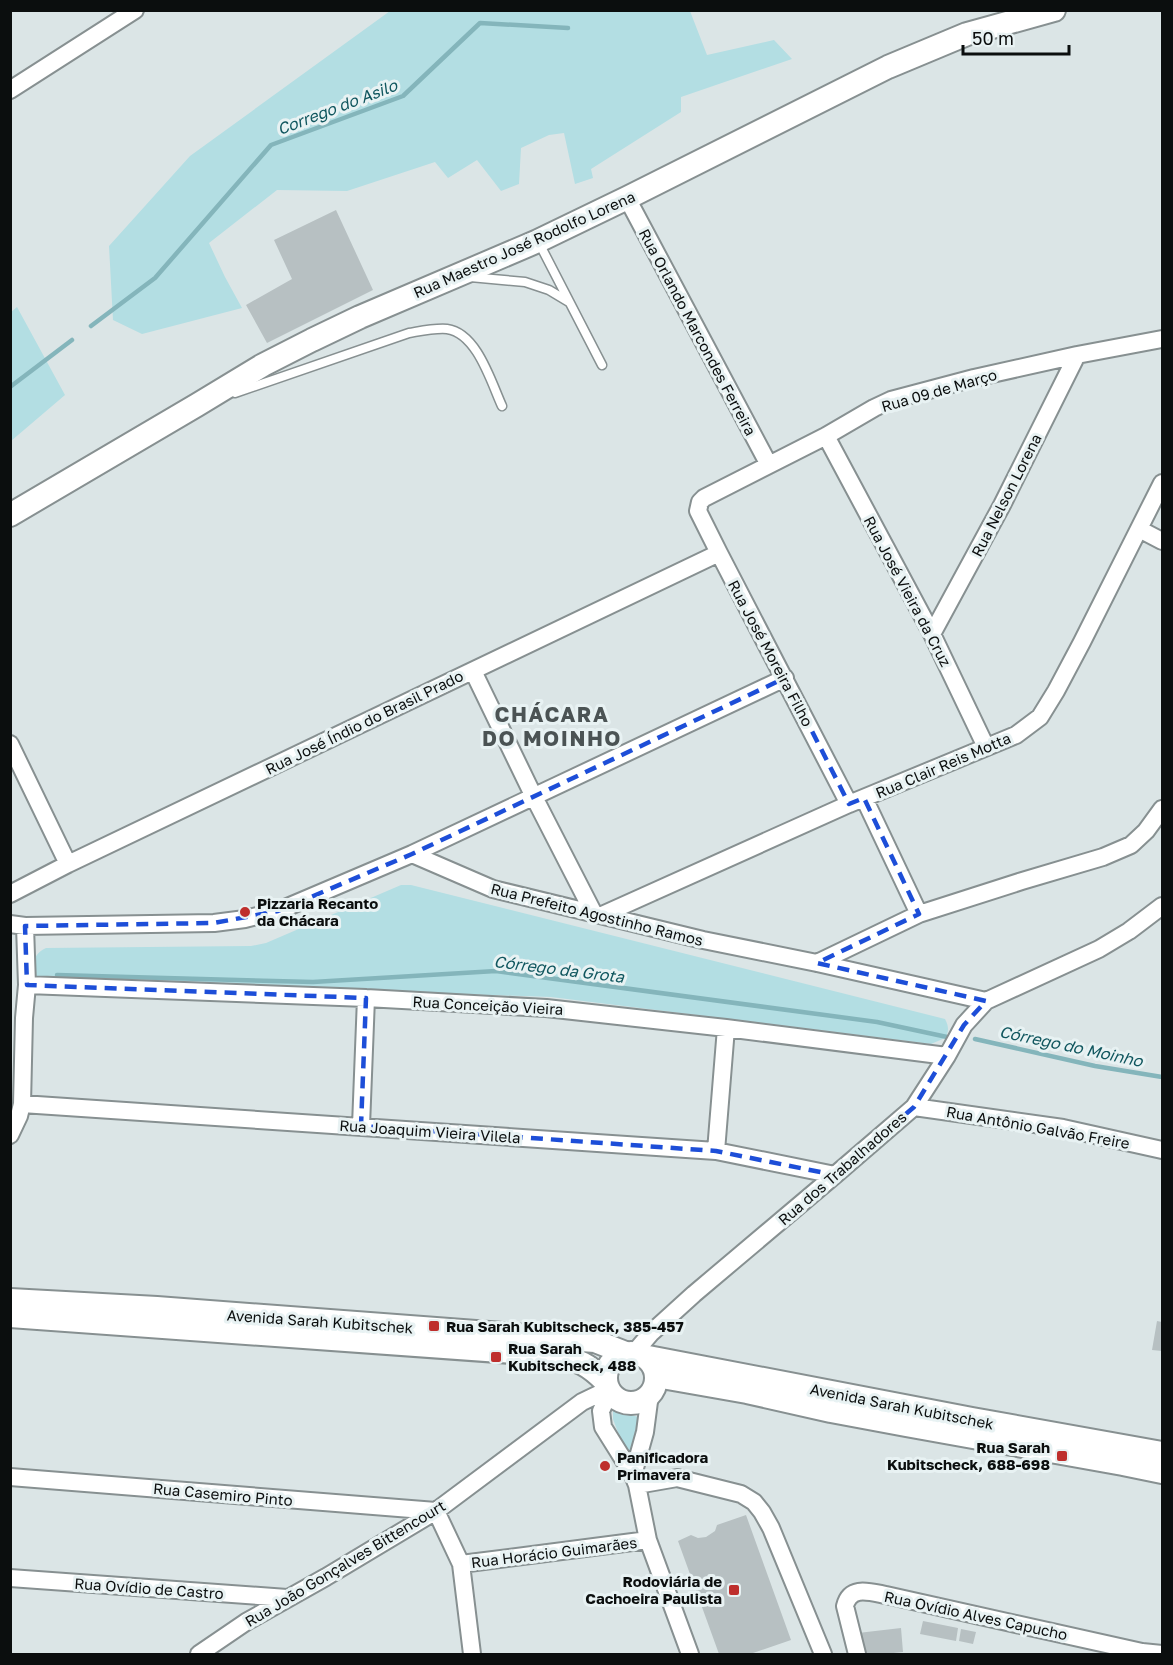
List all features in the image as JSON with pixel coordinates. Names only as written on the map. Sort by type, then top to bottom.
[{"type":"main road","name":"Rua Maestro José Rodolfo Lorena","points":[[10,515],[263,365],[312,340],[360,317],[538,241],[888,67],[967,34],[1054,10]]},
{"type":"main road","name":"Avenida Sarah Kubitschek","points":[[10,1300],[157,1308],[595,1341],[750,1385],[1024,1437],[1162,1453]]},
{"type":"main road","name":"Avenida Sarah Kubitschek","points":[[10,1316],[554,1355],[585,1363],[593,1369],[609,1389]]},
{"type":"main road","points":[[635,1354],[652,1364],[653,1385],[642,1401],[632,1403],[621,1401],[609,1389],[607,1373],[611,1364],[618,1357],[635,1354]]},
{"type":"main road","name":"Avenida Sarah Kubitschek","points":[[653,1385],[750,1385]]},
{"type":"main road","name":"Avenida Sarah Kubitschek","points":[[1024,1437],[1162,1472]]},
{"type":"street","points":[[10,90],[135,10]]},
{"type":"street","name":"Rua Orlando Marcondes Ferreira","points":[[627,198],[770,465]]},
{"type":"street","name":"Rua 09 de Março","points":[[700,502],[709,495],[826,436],[891,400],[974,378],[1162,339]]},
{"type":"street","name":"Rua Nelson Lorena","points":[[932,634],[1002,505],[1077,355]]},
{"type":"street","name":"Rua José Vieira da Cruz","points":[[826,436],[932,634],[986,747]]},
{"type":"street","name":"Rua Clair Reis Motta","points":[[597,913],[856,801],[1016,735],[1040,717],[1082,642],[1162,483]]},
{"type":"street","name":"Rua José Moreira Filho","points":[[700,502],[698,511],[785,678],[919,914]]},
{"type":"street","points":[[1139,529],[1162,541]]},
{"type":"street","name":"Rua José Índio do Brasil Prado","points":[[10,894],[68,864],[719,553]]},
{"type":"street","points":[[473,670],[534,797],[597,913]]},
{"type":"street","points":[[10,1135],[22,1104],[17,1018],[27,985],[18,925],[214,923],[278,911],[412,854],[785,678]]},
{"type":"street","points":[[10,744],[68,864]]},
{"type":"street","points":[[817,963],[919,914],[1104,857],[1131,845],[1146,831],[1162,809]]},
{"type":"street","name":"Rua Prefeito Agostinho Ramos","points":[[412,854],[494,889],[704,940],[986,1001]]},
{"type":"street","name":"Rua dos Trabalhadores","points":[[635,1354],[651,1333],[694,1294],[914,1107],[964,1025],[986,1001],[1099,949],[1129,931],[1162,906]]},
{"type":"street","name":"Rua Conceição Vieira","points":[[27,985],[366,998],[546,1008],[947,1056]]},
{"type":"street","points":[[362,1126],[366,998]]},
{"type":"street","points":[[716,1151],[726,1028]]},
{"type":"street","name":"Rua Joaquim Vieira Vilela","points":[[22,1104],[716,1151],[835,1175]]},
{"type":"street","name":"Rua Antônio Galvão Freire","points":[[914,1107],[1063,1128],[1162,1150]]},
{"type":"street","points":[[635,1480],[653,1385]]},
{"type":"street","points":[[609,1389],[601,1411],[602,1421],[608,1437],[635,1480],[648,1540],[690,1654]]},
{"type":"street","name":"Rua João Gonçalves Bittencourt","points":[[199,1654],[246,1622],[327,1577],[436,1511],[582,1402],[609,1389]]},
{"type":"street","name":"Rua Casemiro Pinto","points":[[10,1477],[436,1511]]},
{"type":"street","points":[[635,1480],[677,1478],[741,1494],[754,1502],[771,1528],[823,1654]]},
{"type":"street","points":[[436,1511],[461,1564],[472,1654]]},
{"type":"street","name":"Rua Horácio Guimarães","points":[[461,1564],[648,1540]]},
{"type":"street","name":"Rua Ovídio de Castro","points":[[10,1578],[287,1598]]},
{"type":"street","name":"Rua Ovídio Alves Capucho","points":[[857,1654],[845,1606],[850,1596],[861,1591],[1142,1652],[1162,1654]]},
{"type":"street","points":[[1117,1654],[1142,1652]]},
{"type":"lane","points":[[538,241],[602,365]]},
{"type":"lane","points":[[458,275],[525,282],[549,290],[570,302]]},
{"type":"lane","points":[[197,405],[409,333],[447,329],[460,333],[471,342],[502,406]]},
{"type":"highlighted area","points":[[785,678],[849,804],[864,798],[919,914],[817,963],[986,1001],[964,1025],[914,1107],[835,1175],[716,1151],[361,1126],[366,998],[27,985],[25,926],[214,923],[278,911],[412,854]]},
{"type":"shaded area","points":[[390,11],[690,11],[707,55],[774,40],[792,59],[681,97],[681,112],[591,169],[593,178],[575,184],[564,133],[549,135],[521,148],[519,184],[501,191],[477,160],[448,178],[435,162],[347,191],[277,190],[209,243],[242,308],[142,334],[113,320],[109,246],[190,156]]},
{"type":"shaded area","points":[[17,307],[65,395],[11,441],[10,313]]},
{"type":"shaded area","points":[[401,885],[411,885],[945,1019],[948,1027],[947,1033],[945,1038],[931,1044],[551,997],[38,980],[35,975],[33,966],[35,957],[46,948],[251,946],[266,943]]},
{"type":"shaded area","points":[[613,1409],[638,1417],[629,1462],[613,1419]]},
{"type":"building","points":[[336,210],[373,290],[267,343],[246,305],[292,279],[274,240]]},
{"type":"building","points":[[1157,1321],[1162,1322],[1162,1351],[1152,1350]]},
{"type":"building","name":"Rodoviária de Cachoeira Paulista","points":[[746,1515],[791,1640],[750,1654],[719,1654],[678,1541],[691,1535],[698,1538],[706,1537],[715,1531],[717,1525]]},
{"type":"building","points":[[923,1621],[958,1628],[956,1641],[920,1634]]},
{"type":"building","points":[[901,1628],[903,1652],[860,1654],[858,1633]]},
{"type":"building","points":[[961,1629],[976,1632],[973,1644],[959,1641]]},
{"type":"waterway","name":"Corrego do Asilo","points":[[91,326],[155,278],[271,145],[403,96],[480,23],[568,28]]},
{"type":"waterway","points":[[10,387],[72,340]]},
{"type":"waterway","name":"Córrego da Grota","points":[[57,975],[313,982],[496,971],[877,1022],[947,1037]]},
{"type":"waterway","name":"Córrego do Moinho","points":[[975,1039],[1095,1066],[1162,1077]]},
{"type":"place","name":"Pizzaria Recanto da Chácara","points":[[245,912]]},
{"type":"place","name":"Rua Sarah Kubitscheck, 385-457","points":[[434,1326]]},
{"type":"place","name":"Rua Sarah Kubitscheck, 488","points":[[496,1357]]},
{"type":"place","name":"Rua Sarah Kubitscheck, 688-698","points":[[1062,1456]]},
{"type":"place","name":"Panificadora Primavera","points":[[605,1466]]},
{"type":"place","name":"Rodoviária de Cachoeira Paulista","points":[[734,1590]]},
{"type":"district","name":"CHÁCARA DO MOINHO","points":[[552,726]]}]
